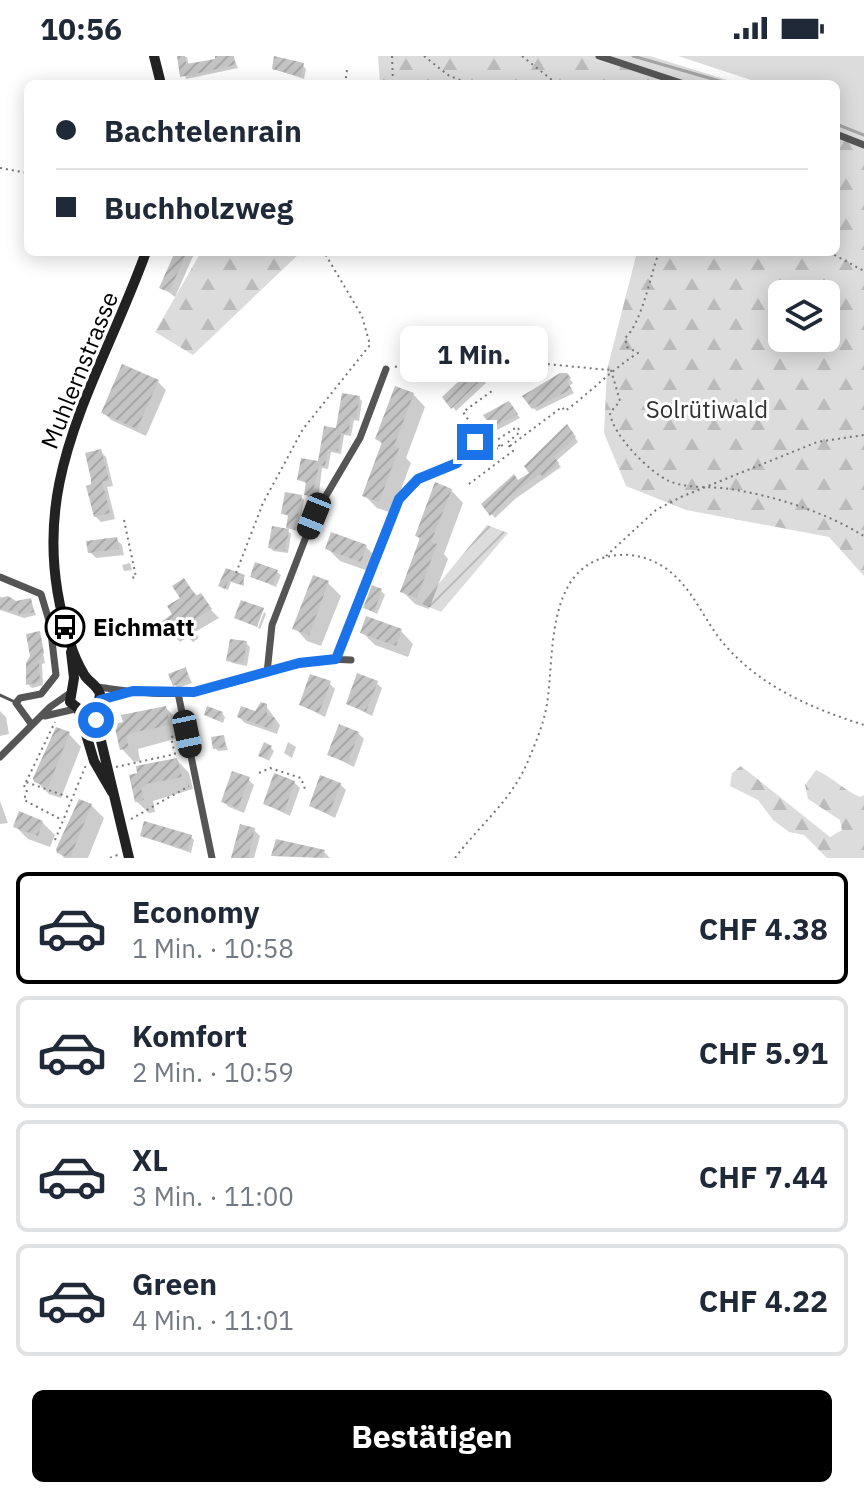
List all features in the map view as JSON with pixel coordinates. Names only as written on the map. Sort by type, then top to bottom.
[{"type":"street","points":[[154,56],[160,80]]},
{"type":"street","points":[[599,56],[672,80]]},
{"type":"street","points":[[840,136],[864,145]]},
{"type":"street","name":"Muhlernstrasse","points":[[115,798],[94,761],[72,690],[71,646],[53,575],[51,539],[56,493],[87,392],[144,256]]},
{"type":"street","points":[[267,673],[272,625],[314,516],[360,438],[386,369]]},
{"type":"street","points":[[336,659],[399,499],[418,479],[457,463],[475,442]]},
{"type":"street","points":[[0,577],[41,594],[50,624],[56,675],[41,694],[20,698],[16,703],[32,725]]},
{"type":"street","name":"Muhlernstrasse","points":[[71,646],[94,684],[129,858]]},
{"type":"street","points":[[0,757],[72,690],[94,684],[133,691],[178,693],[299,663],[351,660]]},
{"type":"street","points":[[43,716],[77,710],[133,691]]},
{"type":"street","points":[[178,693],[212,858]]},
{"type":"lane","points":[[0,695],[16,703]]},
{"type":"path","points":[[392,56],[393,80]]},
{"type":"path","points":[[424,56],[460,80]]},
{"type":"path","points":[[522,56],[552,80]]},
{"type":"path","points":[[346,80],[347,70]]},
{"type":"path","points":[[0,168],[24,172]]},
{"type":"path","points":[[236,573],[268,493],[303,429],[370,345],[362,316],[326,256]]},
{"type":"path","points":[[493,443],[500,445],[497,451],[562,407],[565,411],[595,389],[611,370],[638,353],[627,347],[625,338],[637,327],[640,307],[658,256]]},
{"type":"path","points":[[836,256],[864,271]]},
{"type":"path","points":[[386,369],[431,353],[611,370]]},
{"type":"path","points":[[611,370],[620,401],[610,413],[611,427],[647,465],[670,481],[730,489],[782,502],[817,513],[864,536]]},
{"type":"path","points":[[475,442],[471,424],[463,412],[492,391]]},
{"type":"path","points":[[483,449],[517,427],[521,431],[508,444]]},
{"type":"path","points":[[455,858],[509,798],[518,783],[546,707],[550,641],[556,615],[571,584],[656,510],[817,442],[864,435]]},
{"type":"path","points":[[469,484],[513,451],[508,444]]},
{"type":"path","points":[[124,520],[136,577],[131,578]]},
{"type":"path","points":[[605,556],[633,555],[661,565],[683,585],[724,644],[755,674],[796,699],[864,725]]},
{"type":"path","points":[[24,787],[50,727],[61,715]]},
{"type":"path","points":[[115,768],[175,754],[171,737],[187,734]]},
{"type":"path","points":[[55,840],[90,762]]},
{"type":"path","points":[[259,773],[270,768],[292,774],[301,778],[305,789]]},
{"type":"path","points":[[26,782],[72,798]]},
{"type":"path","points":[[131,819],[197,782]]},
{"type":"path","points":[[27,790],[24,800],[30,806],[63,820]]},
{"type":"green space","points":[[378,56],[581,56],[669,80],[380,80]]},
{"type":"green space","points":[[581,56],[650,56],[727,80],[669,80]]},
{"type":"green space","points":[[678,56],[864,56],[864,145],[840,136],[840,80],[751,80]]},
{"type":"green space","name":"Solrütiwald","points":[[840,136],[864,145],[864,576],[829,537],[686,510],[626,486],[604,433],[607,370],[636,256],[840,256]]},
{"type":"green space","points":[[199,256],[297,256],[193,355],[155,332]]},
{"type":"green space","points":[[487,525],[508,533],[441,612],[422,604]]},
{"type":"green space","points":[[741,766],[830,837],[842,830],[840,820],[808,799],[805,785],[816,770],[854,794],[864,795],[864,858],[827,858],[804,835],[789,832],[773,820],[758,800],[730,786],[732,773]]},
{"type":"building","points":[[177,56],[185,56],[186,64],[215,59],[215,56],[234,56],[235,65],[180,77]]},
{"type":"building","points":[[274,56],[304,63],[301,77],[272,69]]},
{"type":"building","points":[[173,256],[185,256],[169,292],[159,288]]},
{"type":"building","points":[[122,364],[159,380],[137,429],[101,413]]},
{"type":"building","points":[[475,366],[483,378],[451,409],[442,397]]},
{"type":"building","points":[[560,373],[567,373],[571,378],[567,382],[572,389],[532,409],[522,396]]},
{"type":"building","points":[[395,386],[414,393],[394,446],[399,448],[379,502],[362,496],[382,442],[375,439]]},
{"type":"building","points":[[342,393],[360,396],[356,418],[351,417],[348,434],[341,433],[338,451],[328,450],[325,466],[319,465],[312,496],[304,495],[306,482],[297,480],[301,458],[318,461],[324,426],[336,428]]},
{"type":"building","points":[[509,401],[518,414],[492,428],[483,415]]},
{"type":"building","points":[[567,424],[576,437],[554,457],[559,463],[543,477],[540,474],[511,495],[490,516],[481,504],[514,474],[518,480],[529,473],[524,466]]},
{"type":"building","points":[[101,449],[109,480],[102,482],[110,513],[94,517],[86,486],[91,484],[91,479],[85,453]]},
{"type":"building","points":[[435,482],[452,489],[431,542],[437,544],[417,598],[400,592],[420,538],[415,536]]},
{"type":"building","points":[[285,492],[302,495],[295,530],[286,528],[288,515],[281,514]]},
{"type":"building","points":[[272,526],[289,529],[285,551],[268,548]]},
{"type":"building","points":[[331,532],[367,545],[361,562],[325,549]]},
{"type":"building","points":[[117,537],[119,549],[88,553],[86,541]]},
{"type":"building","points":[[255,562],[278,570],[273,585],[250,577]]},
{"type":"building","points":[[226,568],[245,575],[242,585],[229,580],[225,589],[218,586]]},
{"type":"building","points":[[313,575],[329,581],[309,635],[292,629]]},
{"type":"building","points":[[184,578],[196,596],[201,593],[212,609],[188,623],[192,629],[184,635],[181,628],[171,635],[161,622],[172,614],[167,606],[180,598],[172,586]]},
{"type":"building","points":[[372,585],[382,589],[374,612],[363,608]]},
{"type":"building","points":[[8,596],[16,601],[31,598],[34,612],[19,615],[18,612],[0,609],[0,598]]},
{"type":"building","points":[[241,600],[264,608],[257,627],[234,618]]},
{"type":"building","points":[[366,616],[402,629],[396,646],[360,633]]},
{"type":"building","points":[[40,631],[44,653],[39,661],[40,682],[26,685],[26,663],[30,656],[26,634]]},
{"type":"building","points":[[230,639],[247,641],[243,663],[226,661]]},
{"type":"building","points":[[186,667],[189,680],[173,686],[168,674]]},
{"type":"building","points":[[357,673],[378,681],[366,712],[346,704]]},
{"type":"building","points":[[310,674],[331,681],[319,713],[299,705]]},
{"type":"building","points":[[261,702],[267,704],[267,715],[275,718],[271,729],[237,717],[241,706],[255,711]]},
{"type":"building","points":[[166,706],[170,725],[131,733],[126,737],[129,748],[120,750],[114,724],[123,722],[121,715]]},
{"type":"building","points":[[207,706],[223,712],[219,721],[204,715]]},
{"type":"building","points":[[339,724],[359,732],[348,763],[327,755]]},
{"type":"building","points":[[56,727],[70,732],[48,787],[34,782],[33,778]]},
{"type":"building","points":[[224,735],[226,747],[213,749],[211,737]]},
{"type":"building","points":[[264,742],[272,746],[266,759],[258,756]]},
{"type":"building","points":[[177,758],[182,777],[146,784],[141,788],[144,800],[135,802],[129,775],[137,773],[136,766]]},
{"type":"building","points":[[232,771],[250,777],[238,808],[221,802]]},
{"type":"building","points":[[274,773],[295,781],[284,812],[263,804]]},
{"type":"building","points":[[320,775],[341,783],[329,814],[309,806]]},
{"type":"building","points":[[79,799],[92,804],[70,858],[57,853],[56,849]]},
{"type":"building","points":[[19,811],[43,821],[38,836],[13,827]]},
{"type":"building","points":[[144,821],[192,835],[188,850],[140,836]]},
{"type":"building","points":[[240,824],[255,828],[248,858],[231,858]]},
{"type":"building","points":[[276,839],[325,850],[323,858],[271,856]]},
{"type":"waterway","points":[[633,56],[716,80]]},
{"type":"waterway","points":[[840,126],[864,135]]},
{"type":"place","name":"Eichmatt","points":[[65,627]]},
{"type":"route","points":[[96,720],[100,700],[133,691],[194,692],[299,663],[336,659],[399,499],[418,479],[457,463],[475,442]]}]
